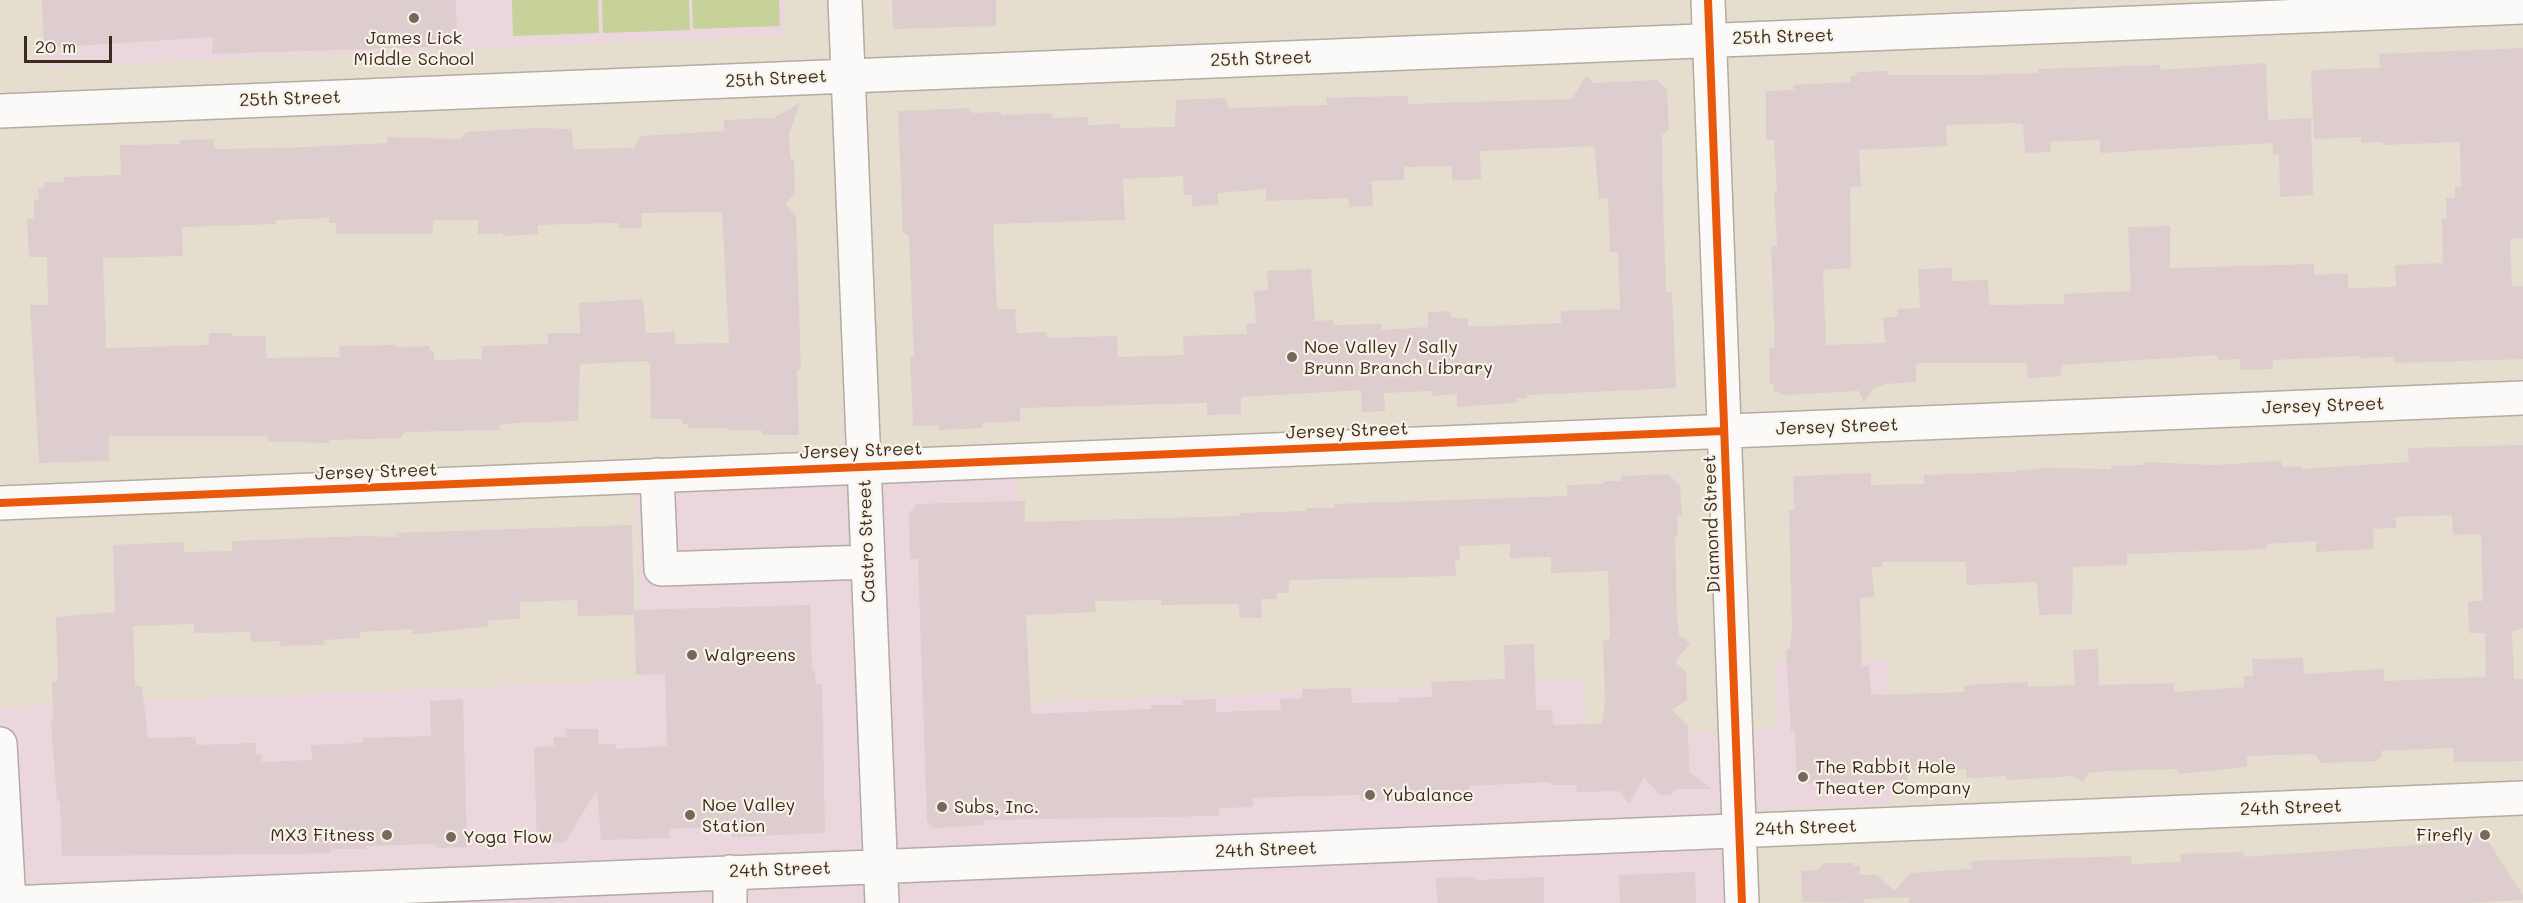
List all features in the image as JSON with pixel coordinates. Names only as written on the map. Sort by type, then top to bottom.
[{"type":"street","name":"Castro Street","points":[[845,0],[882,903]]},
{"type":"street","name":"Diamond Street","points":[[1708,0],[1742,903]]},
{"type":"street","name":"25th Street","points":[[0,111],[2523,7]]},
{"type":"street","name":"Jersey Street","points":[[0,503],[2523,398]]},
{"type":"street","points":[[657,475],[661,569],[868,562]]},
{"type":"street","points":[[0,744],[9,903]]},
{"type":"street","name":"24th Street","points":[[9,903],[730,888],[880,866],[2523,798]]},
{"type":"shaded area","name":"James Lick Middle School","points":[[42,0],[784,0],[785,35],[46,67]]},
{"type":"shaded area","points":[[1017,470],[1027,703],[1584,680],[1587,737],[1778,729],[1776,663],[1889,659],[1893,804],[1722,811],[1726,903],[0,903],[0,707],[644,680],[636,486]]},
{"type":"green space","points":[[512,0],[598,0],[599,33],[513,36]]},
{"type":"green space","points":[[602,0],[689,0],[690,30],[603,33]]},
{"type":"green space","points":[[692,0],[779,0],[780,26],[693,29]]},
{"type":"building","points":[[42,0],[456,0],[457,46],[212,54],[213,37],[44,48]]},
{"type":"building","points":[[892,0],[996,0],[996,26],[893,29]]},
{"type":"building","points":[[2523,48],[2523,238],[2510,239],[2512,286],[2523,286],[2523,359],[2395,363],[2395,357],[2359,358],[2359,356],[2273,360],[2273,369],[2240,370],[2240,359],[2218,360],[2217,355],[2061,365],[2061,376],[2027,378],[2027,363],[1922,363],[1916,365],[1916,382],[1885,384],[1874,388],[1864,402],[1859,391],[1781,395],[1780,391],[1774,392],[1774,385],[1770,384],[1769,348],[1775,347],[1771,246],[1777,246],[1774,193],[1777,193],[1774,140],[1766,140],[1766,91],[1794,90],[1793,85],[1850,82],[1850,76],[1858,72],[1888,71],[1888,75],[1976,75],[2038,73],[2038,69],[2160,65],[2160,70],[2266,63],[2268,120],[2311,118],[2313,195],[2280,197],[2279,154],[2273,155],[2273,143],[2100,153],[2100,140],[2050,142],[2051,152],[2025,153],[2023,124],[2016,123],[1946,125],[1947,146],[1859,150],[1861,187],[1850,187],[1851,268],[1823,270],[1826,345],[1885,343],[1883,317],[1898,317],[1897,309],[1920,308],[1918,269],[1952,268],[1952,281],[1988,280],[1989,305],[2064,304],[2064,294],[2131,291],[2128,227],[2170,226],[2170,268],[2314,264],[2314,275],[2348,273],[2348,288],[2396,287],[2395,265],[2443,263],[2442,219],[2447,218],[2446,198],[2455,198],[2455,187],[2461,187],[2460,142],[2383,145],[2382,142],[2361,143],[2361,137],[2314,139],[2311,70],[2380,68],[2379,54]]},
{"type":"building","points":[[1587,75],[1593,83],[1657,80],[1667,90],[1669,130],[1662,135],[1663,202],[1666,293],[1672,292],[1676,388],[1527,395],[1527,398],[1518,398],[1515,403],[1457,407],[1457,394],[1432,396],[1432,391],[1384,393],[1385,411],[1362,412],[1361,390],[1241,397],[1241,414],[1207,415],[1207,403],[1020,408],[1020,421],[982,423],[983,428],[939,430],[938,425],[913,426],[910,357],[914,357],[909,236],[903,232],[898,111],[968,108],[973,113],[1001,112],[1001,115],[1052,113],[1053,118],[1087,117],[1088,125],[1120,124],[1121,128],[1175,127],[1176,100],[1225,98],[1228,108],[1327,105],[1326,98],[1354,97],[1408,96],[1408,104],[1572,99]],"holes":[[[1594,146],[1599,199],[1608,198],[1610,252],[1618,252],[1620,309],[1561,311],[1561,323],[1468,327],[1468,318],[1451,318],[1450,311],[1428,312],[1428,327],[1382,330],[1381,324],[1334,325],[1334,320],[1315,321],[1311,269],[1267,271],[1268,290],[1254,291],[1256,323],[1246,324],[1247,334],[1183,336],[1184,355],[1118,357],[1117,336],[1047,338],[1047,332],[1017,333],[1015,309],[997,309],[993,224],[1125,220],[1123,179],[1183,176],[1184,195],[1192,195],[1192,206],[1218,205],[1218,193],[1266,189],[1266,201],[1349,198],[1349,207],[1373,206],[1372,181],[1404,180],[1404,167],[1452,166],[1452,181],[1481,179],[1480,151]]]},
{"type":"building","points":[[800,103],[789,134],[790,158],[794,161],[795,194],[785,203],[796,216],[801,370],[797,369],[799,435],[762,435],[762,431],[758,430],[727,430],[727,428],[688,428],[688,424],[682,424],[682,419],[651,419],[650,364],[647,361],[580,364],[578,421],[514,423],[499,425],[500,430],[405,432],[401,438],[329,440],[329,443],[268,441],[267,436],[109,436],[109,461],[39,463],[30,305],[48,305],[47,257],[29,257],[27,219],[34,218],[34,200],[39,199],[38,187],[44,188],[44,182],[64,182],[64,177],[121,175],[120,145],[180,144],[180,140],[214,139],[215,149],[284,148],[387,143],[387,137],[460,139],[466,132],[536,128],[572,129],[573,149],[634,148],[641,136],[724,131],[724,120],[774,118]],"holes":[[[722,212],[729,343],[675,344],[675,332],[646,333],[643,299],[579,303],[580,333],[548,333],[548,344],[482,346],[482,359],[434,360],[434,351],[430,351],[430,346],[396,347],[396,345],[339,346],[340,357],[266,358],[265,336],[232,336],[232,333],[209,333],[209,345],[106,348],[103,258],[183,256],[182,227],[276,224],[276,220],[329,218],[329,223],[336,223],[336,234],[433,234],[433,220],[478,220],[478,234],[503,233],[503,236],[538,234],[538,225],[619,223],[619,228],[642,228],[641,213]]]},
{"type":"building","points":[[2523,445],[2523,628],[2512,632],[2514,679],[2523,679],[2523,761],[2454,762],[2453,748],[2381,751],[2381,758],[2377,758],[2378,761],[2320,763],[2315,754],[2247,756],[2247,767],[2178,774],[2177,769],[2105,771],[2088,773],[2083,782],[2073,776],[2008,780],[2005,776],[1967,778],[1966,769],[1907,771],[1907,780],[1797,784],[1795,731],[1791,731],[1786,649],[1790,649],[1792,629],[1789,510],[1794,510],[1793,476],[1871,473],[1871,485],[1924,484],[1924,475],[2009,472],[2044,468],[2111,469],[2111,466],[2145,465],[2145,462],[2213,465],[2281,461],[2282,467],[2301,466],[2301,469],[2409,462],[2408,448]],"holes":[[[2452,515],[2453,535],[2481,534],[2483,601],[2468,601],[2469,633],[2485,633],[2486,677],[2384,681],[2384,669],[2304,674],[2303,658],[2252,659],[2253,676],[2244,676],[2244,687],[2175,692],[2174,683],[2099,685],[2098,649],[2073,650],[2075,685],[2028,687],[2028,682],[1980,684],[1964,686],[1964,692],[1879,695],[1871,694],[1869,666],[1862,666],[1860,598],[1874,597],[1872,567],[1882,567],[1882,562],[1966,562],[1967,585],[2037,582],[2039,615],[2072,614],[2073,567],[2127,565],[2127,554],[2267,549],[2267,544],[2316,541],[2316,552],[2374,549],[2373,529],[2396,528],[2396,517]]]},
{"type":"building","points":[[1668,474],[1680,485],[1682,517],[1677,516],[1678,535],[1675,535],[1677,620],[1679,635],[1690,643],[1675,662],[1686,672],[1687,700],[1672,710],[1688,725],[1689,772],[1712,789],[1676,789],[1670,795],[1660,795],[1644,777],[1629,804],[1620,791],[1577,792],[1576,785],[1550,785],[1550,782],[1469,786],[1469,801],[1403,803],[1402,800],[1360,801],[1360,795],[1305,796],[1253,798],[1253,807],[1219,808],[1219,816],[984,820],[984,825],[934,828],[927,821],[918,559],[910,559],[909,513],[917,504],[1025,501],[1025,522],[1240,516],[1240,513],[1334,508],[1334,504],[1567,496],[1567,485],[1604,484],[1604,481],[1621,481],[1621,476]],"holes":[[[1510,544],[1510,558],[1551,557],[1551,573],[1608,571],[1610,637],[1607,641],[1603,640],[1605,703],[1602,724],[1553,725],[1552,710],[1536,710],[1534,644],[1504,645],[1505,679],[1431,682],[1432,697],[1399,698],[1399,702],[1352,703],[1351,688],[1302,689],[1302,698],[1280,699],[1281,710],[1216,712],[1216,699],[1183,700],[1183,705],[1151,705],[1151,709],[1031,714],[1026,615],[1096,612],[1095,601],[1161,600],[1161,605],[1239,604],[1239,618],[1262,618],[1261,599],[1277,599],[1277,593],[1289,593],[1289,580],[1456,576],[1455,560],[1460,560],[1459,546]]]},
{"type":"building","points":[[632,525],[634,610],[810,605],[812,670],[815,671],[815,683],[822,684],[825,833],[733,837],[730,833],[718,833],[718,827],[669,829],[670,838],[601,840],[597,790],[565,842],[537,843],[534,747],[554,746],[554,737],[566,737],[565,729],[598,729],[598,744],[616,744],[616,749],[667,746],[665,674],[636,675],[634,615],[578,616],[577,600],[520,602],[520,619],[488,620],[489,626],[412,635],[412,629],[360,632],[360,638],[324,640],[325,645],[280,646],[280,641],[251,642],[250,632],[194,633],[194,624],[133,626],[135,686],[142,686],[148,738],[196,737],[196,745],[256,743],[256,754],[262,754],[262,762],[312,760],[311,745],[363,743],[363,738],[431,736],[430,701],[463,699],[467,847],[438,848],[434,844],[366,846],[366,849],[332,849],[330,853],[301,854],[62,856],[60,801],[57,801],[51,722],[53,720],[52,681],[58,681],[56,617],[115,612],[113,545],[184,542],[184,552],[232,551],[232,541],[362,536],[397,537],[396,533]]},
{"type":"building","points":[[2480,829],[2523,895],[2523,900],[2464,903],[1909,903],[1909,897],[1864,899],[1864,903],[1802,902],[1801,871],[1818,870],[1823,863],[1852,863],[1860,866],[1860,875],[1877,875],[1895,891],[1910,873],[1972,869],[1971,861],[2131,856],[2132,864],[2181,862],[2181,854],[2243,852],[2244,857],[2473,841]]},
{"type":"building","points":[[1695,872],[1696,903],[1620,903],[1619,875]]},
{"type":"building","points":[[1476,877],[1476,880],[1544,877],[1544,903],[1438,903],[1435,878]]},
{"type":"cycle path","points":[[1708,0],[1742,903]]},
{"type":"cycle path","points":[[0,503],[1724,431]]},
{"type":"place","name":"James Lick Middle School","points":[[414,18]]},
{"type":"place","name":"Noe Valley / Sally Brunn Branch Library","points":[[1292,357]]},
{"type":"place","name":"Walgreens","points":[[692,655]]},
{"type":"place","name":"The Rabbit Hole Theater Company","points":[[1803,777]]},
{"type":"place","name":"Yubalance","points":[[1370,795]]},
{"type":"place","name":"Subs, Inc.","points":[[942,807]]},
{"type":"place","name":"Noe Valley Station","points":[[690,815]]},
{"type":"place","name":"MX3 Fitness","points":[[387,835]]},
{"type":"place","name":"Firefly","points":[[2485,835]]},
{"type":"place","name":"Yoga Flow","points":[[451,837]]}]
